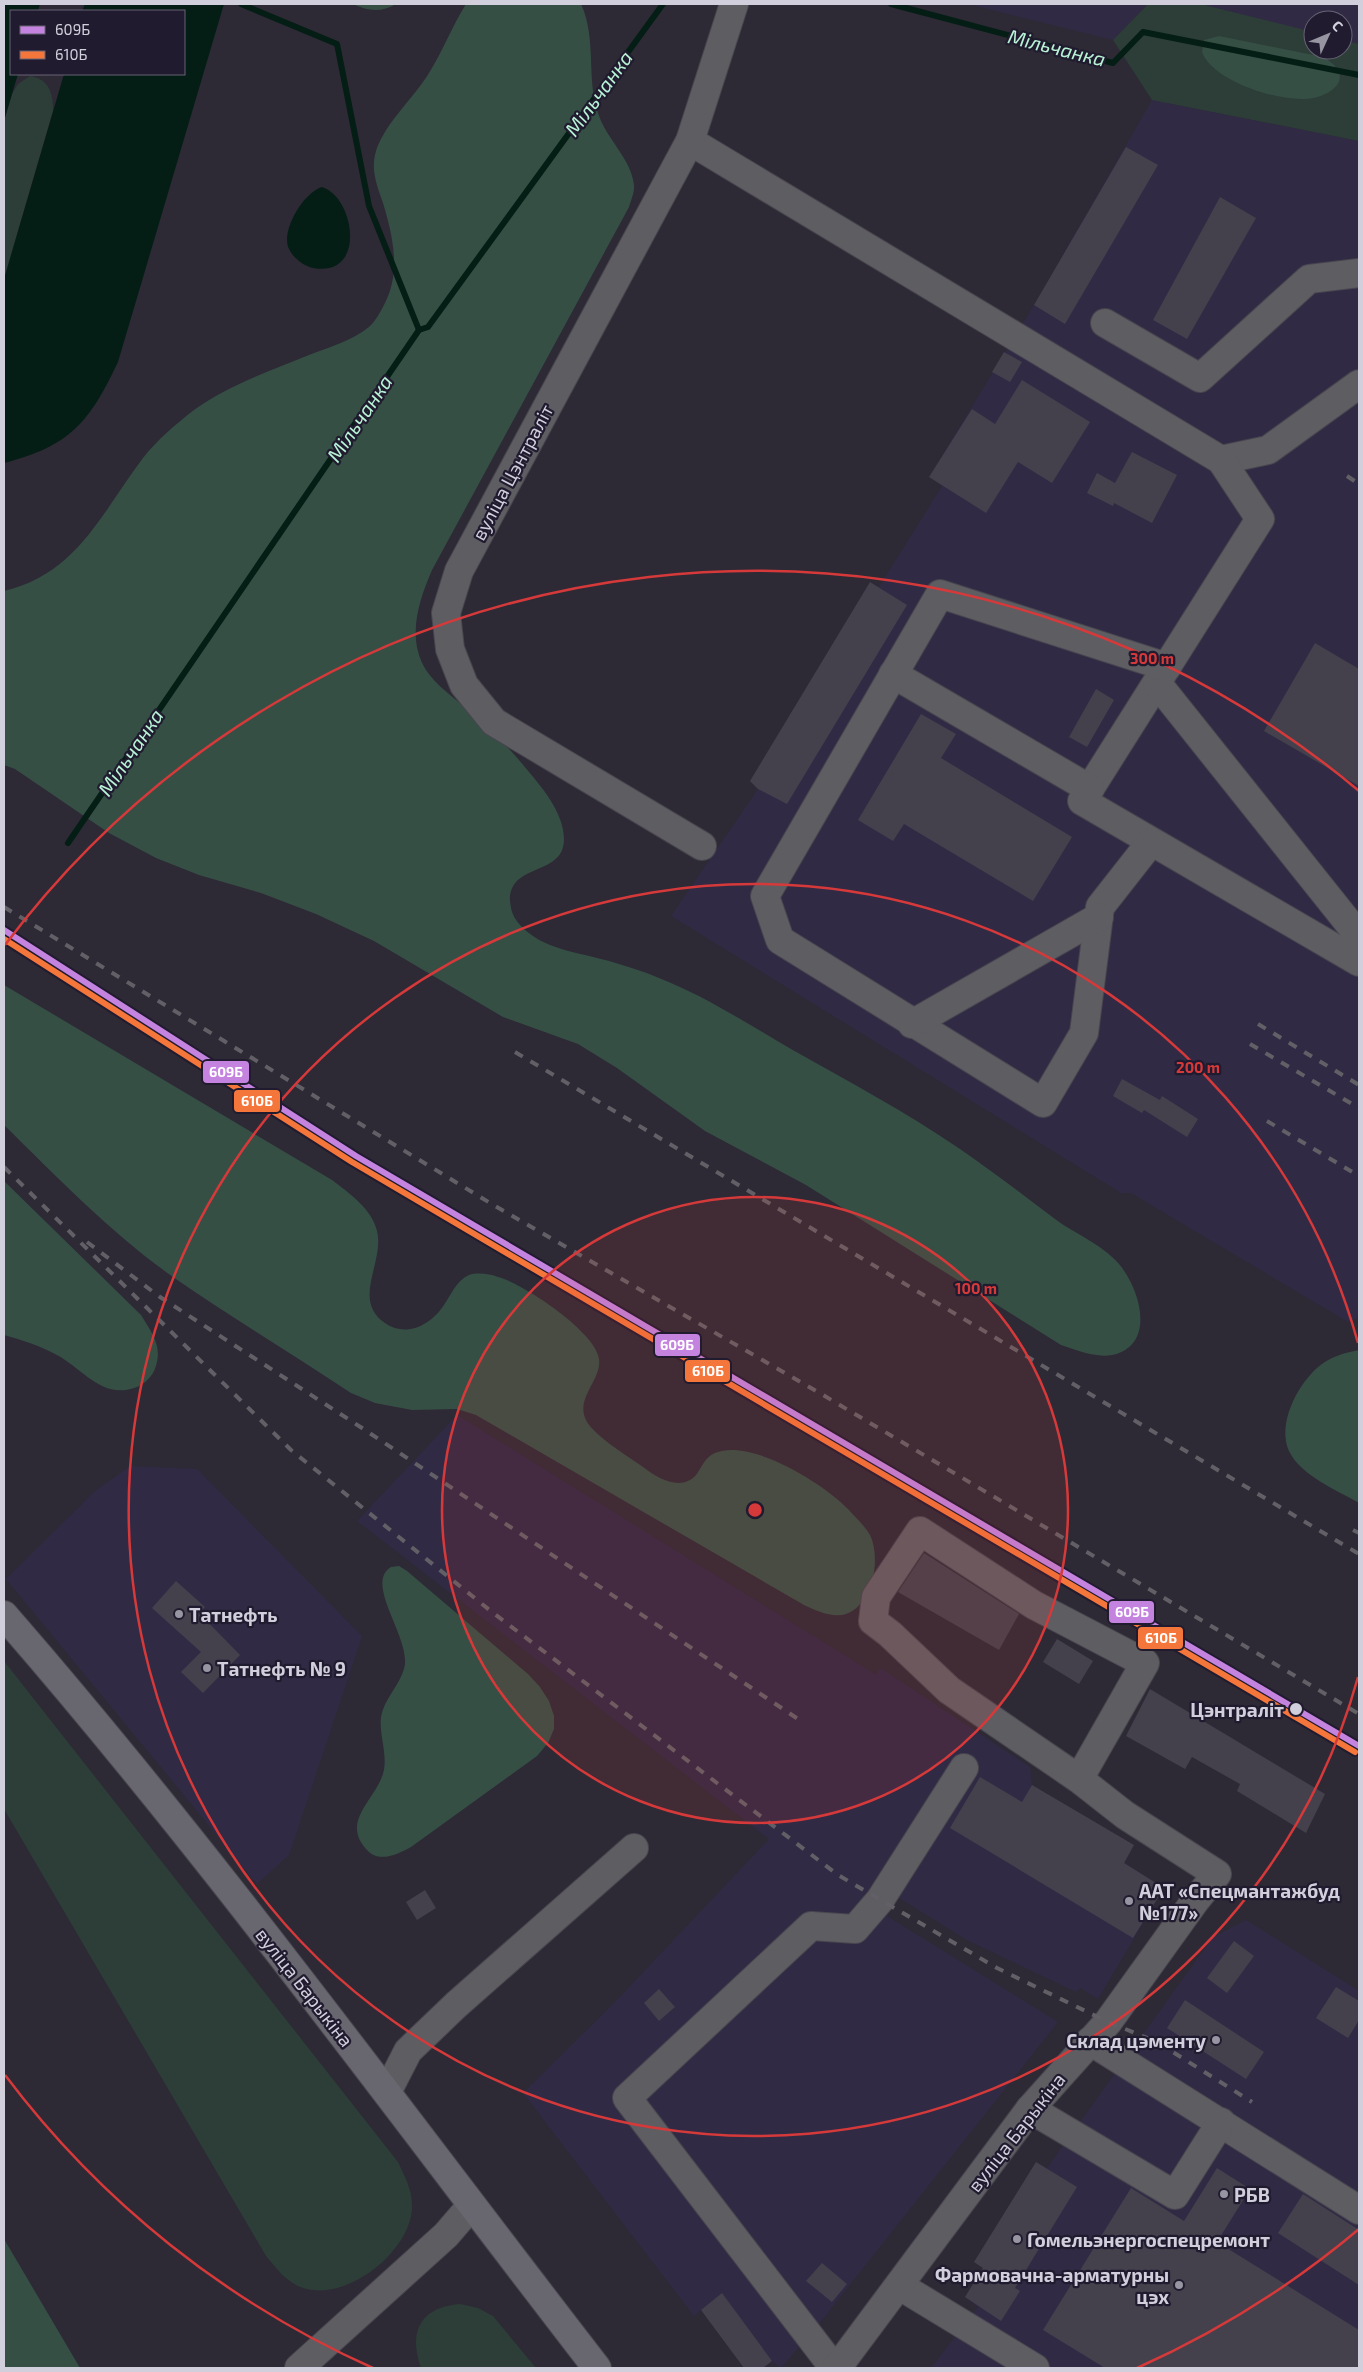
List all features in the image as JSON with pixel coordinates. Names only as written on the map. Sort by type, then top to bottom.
[{"type":"main road","name":"вуліца Барыкіна","points":[[4,1615],[67,1686],[228,1888],[387,2092],[471,2206],[596,2368]]},
{"type":"street","name":"вуліца Цэнтраліт","points":[[702,846],[494,722],[464,685],[450,649],[446,613],[459,571],[690,141],[733,8]]},
{"type":"street","points":[[690,141],[1221,460],[1260,518],[1082,802],[1359,962]]},
{"type":"street","points":[[1104,323],[1200,378],[1309,279],[1359,273]]},
{"type":"street","points":[[1221,460],[1268,450],[1359,384]]},
{"type":"street","points":[[1151,842],[1100,907],[1084,1033],[1043,1103],[912,1024],[780,940],[765,896],[940,594],[1162,675],[1359,936]]},
{"type":"street","points":[[893,674],[1090,789]]},
{"type":"street","points":[[912,1024],[1099,918]]},
{"type":"street","points":[[920,1531],[1034,1605],[1146,1663],[1079,1779],[948,1690],[874,1621],[876,1597],[920,1531]]},
{"type":"street","points":[[835,2368],[627,2098],[811,1926],[855,1929],[880,1900],[964,1768]]},
{"type":"street","name":"вуліца Барыкіна","points":[[835,2368],[900,2286],[1030,2109],[1108,2022],[1195,1901],[1218,1874],[1125,1815],[1079,1779]]},
{"type":"street","points":[[387,2092],[408,2051],[456,2005],[634,1848]]},
{"type":"street","points":[[1090,2041],[1359,2210]]},
{"type":"street","points":[[1030,2109],[1175,2195],[1221,2122]]},
{"type":"street","points":[[299,2368],[446,2235],[471,2206]]},
{"type":"street","points":[[900,2286],[1035,2368]]},
{"type":"shaded area","points":[[4,4],[40,4],[38,10],[10,10],[10,75],[18,75],[4,121]]},
{"type":"shaded area","points":[[85,4],[224,4],[118,362],[97,401],[75,429],[46,449],[4,463],[4,279],[64,75],[185,75],[185,10],[82,10]]},
{"type":"shaded area","points":[[353,4],[396,4],[385,9],[374,10]]},
{"type":"shaded area","points":[[466,4],[581,4],[589,31],[594,100],[602,122],[628,166],[634,187],[629,207],[432,570],[419,606],[416,632],[417,645],[420,658],[426,670],[438,685],[487,727],[510,750],[544,790],[560,819],[564,839],[562,851],[547,865],[518,880],[512,889],[510,901],[514,917],[529,933],[550,945],[647,973],[693,993],[726,1011],[940,1135],[1055,1219],[1097,1245],[1119,1264],[1127,1275],[1138,1301],[1140,1328],[1135,1340],[1126,1349],[1106,1356],[1086,1353],[1061,1345],[806,1185],[705,1131],[617,1068],[578,1044],[503,1017],[374,941],[316,914],[261,893],[199,875],[156,858],[109,833],[15,769],[4,765],[4,591],[29,583],[51,571],[69,556],[100,519],[148,451],[167,432],[194,410],[221,393],[250,379],[348,340],[369,327],[378,316],[390,291],[393,279],[394,254],[390,228],[374,174],[374,161],[378,144],[391,123],[423,83]]},
{"type":"shaded area","points":[[968,4],[1148,4],[1113,40]]},
{"type":"shaded area","points":[[1148,4],[1200,4],[1303,30],[1303,60],[1353,60],[1353,42],[1359,44],[1359,141],[1152,100],[1113,40]]},
{"type":"shaded area","points":[[1196,4],[1359,4],[1359,47],[1353,46],[1353,10],[1303,10],[1303,32]]},
{"type":"shaded area","points":[[1219,36],[1303,53],[1303,60],[1328,60],[1337,69],[1340,75],[1339,81],[1336,87],[1330,91],[1313,98],[1285,98],[1268,94],[1234,81],[1220,73],[1209,63],[1202,52],[1204,40]]},
{"type":"shaded area","points":[[30,76],[42,80],[49,88],[53,111],[4,279],[4,121],[12,94],[18,84]]},
{"type":"shaded area","points":[[1152,100],[1359,141],[1359,1317],[1348,1322],[1131,1193],[1121,1193],[671,916],[758,789],[750,781],[870,582],[879,587],[942,486],[929,477],[1034,305]]},
{"type":"shaded area","points":[[322,187],[333,194],[342,205],[348,220],[350,235],[348,249],[342,261],[330,268],[313,268],[299,261],[293,255],[287,241],[288,232],[295,213],[301,204],[315,190]]},
{"type":"shaded area","points":[[4,985],[332,1180],[352,1196],[370,1216],[377,1231],[377,1255],[370,1292],[375,1314],[385,1323],[401,1329],[409,1329],[425,1323],[439,1312],[457,1284],[469,1275],[488,1274],[510,1281],[557,1310],[586,1336],[595,1348],[599,1359],[599,1367],[584,1404],[586,1420],[596,1433],[649,1471],[669,1482],[683,1482],[690,1480],[696,1475],[706,1460],[712,1455],[730,1450],[748,1452],[767,1458],[805,1476],[822,1488],[848,1509],[870,1535],[875,1557],[874,1570],[872,1582],[861,1604],[852,1611],[842,1615],[822,1613],[804,1605],[476,1415],[457,1409],[412,1410],[375,1403],[351,1393],[173,1277],[107,1224],[4,1125]]},
{"type":"shaded area","points":[[4,1181],[141,1315],[156,1342],[158,1355],[154,1371],[143,1384],[123,1390],[102,1386],[57,1355],[4,1335]]},
{"type":"shaded area","points":[[1359,1350],[1359,1503],[1320,1481],[1302,1468],[1289,1451],[1286,1429],[1287,1418],[1296,1395],[1317,1368],[1332,1358]]},
{"type":"shaded area","name":"ААТ «Спецмантажбуд №177»","points":[[457,1415],[876,1675],[880,1668],[1030,1767],[1032,1785],[1134,1845],[1125,1863],[1164,1888],[1098,1999],[1080,1988],[1076,1992],[967,1940],[899,1898],[887,1916],[1058,2022],[822,2320],[781,2368],[772,2361],[763,2368],[744,2368],[701,2310],[694,2316],[523,2093],[617,2000],[769,1839],[357,1521]]},
{"type":"shaded area","points":[[130,1466],[197,1469],[362,1636],[289,1855],[257,1884],[6,1579],[94,1492]]},
{"type":"shaded area","points":[[399,1566],[407,1571],[528,1674],[549,1701],[554,1716],[554,1729],[548,1743],[537,1756],[411,1847],[395,1855],[383,1857],[373,1855],[368,1851],[360,1840],[357,1830],[362,1810],[375,1791],[384,1770],[385,1757],[381,1717],[385,1704],[404,1669],[405,1657],[402,1643],[382,1586],[384,1575],[391,1567]]},
{"type":"shaded area","points":[[4,1661],[398,2162],[411,2196],[412,2209],[408,2226],[400,2242],[388,2257],[356,2281],[338,2288],[320,2290],[303,2288],[287,2279],[266,2256],[4,1809]]},
{"type":"shaded area","points":[[1246,1920],[1359,1991],[1359,2368],[931,2368],[978,2307],[965,2297],[983,2268],[974,2262],[1036,2162],[1047,2168],[1213,1937]]},
{"type":"shaded area","points":[[4,2239],[80,2368],[4,2368]]},
{"type":"shaded area","points":[[460,2304],[478,2308],[493,2316],[536,2368],[421,2368],[416,2343],[417,2333],[421,2324],[435,2310]]},
{"type":"building","points":[[1126,147],[1158,165],[1065,324],[1034,305]]},
{"type":"building","points":[[1220,197],[1256,218],[1187,339],[1153,320]]},
{"type":"building","points":[[1004,352],[1022,362],[1010,382],[992,372]]},
{"type":"building","points":[[1022,380],[1090,422],[1052,483],[1018,462],[986,513],[929,477],[972,409],[995,424]]},
{"type":"building","points":[[1132,452],[1177,475],[1152,523],[1114,503],[1113,506],[1087,493],[1097,473],[1115,483]]},
{"type":"building","points":[[870,582],[907,605],[787,804],[758,789],[750,781]]},
{"type":"building","points":[[1315,643],[1359,669],[1359,786],[1264,731]]},
{"type":"building","points":[[1096,689],[1114,700],[1087,747],[1069,737]]},
{"type":"building","points":[[921,714],[956,734],[941,758],[1072,837],[1033,901],[904,824],[893,841],[858,820]]},
{"type":"building","points":[[1122,1079],[1160,1100],[1162,1096],[1198,1119],[1187,1137],[1144,1110],[1142,1113],[1113,1096]]},
{"type":"building","points":[[924,1553],[1019,1614],[999,1650],[898,1592]]},
{"type":"building","points":[[176,1581],[205,1607],[199,1613],[240,1655],[203,1693],[181,1672],[201,1652],[152,1608]]},
{"type":"building","points":[[1057,1639],[1093,1661],[1079,1684],[1043,1662]]},
{"type":"building","name":"Цэнтраліт","points":[[1150,1689],[1325,1794],[1306,1833],[1237,1791],[1240,1784],[1192,1757],[1185,1769],[1126,1736]]},
{"type":"building","points":[[980,1777],[1022,1802],[1032,1785],[1134,1845],[1124,1863],[1164,1888],[1133,1938],[950,1828]]},
{"type":"building","points":[[425,1890],[436,1908],[417,1920],[406,1902]]},
{"type":"building","points":[[1234,1941],[1254,1956],[1227,1993],[1207,1978]]},
{"type":"building","points":[[1336,1987],[1359,2001],[1359,2020],[1348,2038],[1316,2018]]},
{"type":"building","points":[[659,1989],[675,2007],[659,2021],[644,2003]]},
{"type":"building","name":"Склад цэменту","points":[[1185,2000],[1264,2052],[1246,2079],[1167,2028]]},
{"type":"building","name":"Гомельэнергоспецремонт","points":[[1036,2162],[1077,2187],[1015,2288],[1020,2291],[1001,2321],[965,2297],[983,2268],[974,2262]]},
{"type":"building","name":"Фармовачна-арматурны цэх","points":[[1217,2168],[1250,2189],[1217,2242],[1359,2330],[1359,2368],[1105,2368],[1043,2330],[1131,2188],[1184,2221]]},
{"type":"building","points":[[1303,2194],[1359,2230],[1359,2285],[1278,2233]]},
{"type":"building","points":[[822,2263],[847,2284],[832,2302],[806,2281]]},
{"type":"building","points":[[722,2293],[772,2361],[763,2368],[744,2368],[701,2310]]},
{"type":"waterway","points":[[241,4],[337,44],[369,206],[419,330]]},
{"type":"waterway","name":"Мільчанка","points":[[68,843],[419,330],[428,327],[663,4]]},
{"type":"waterway","name":"Мільчанка","points":[[891,4],[1113,63],[1143,32],[1359,75]]},
{"type":"railway","points":[[1347,476],[1359,484]]},
{"type":"railway","points":[[4,907],[495,1206],[823,1395],[1359,1714]]},
{"type":"railway","points":[[1258,1024],[1359,1085]]},
{"type":"railway","points":[[1250,1044],[1359,1108]]},
{"type":"railway","points":[[515,1052],[1359,1554]]},
{"type":"railway","points":[[1267,1121],[1359,1176]]},
{"type":"railway","points":[[4,1167],[291,1450],[492,1612],[838,1875],[997,1968],[1108,2022],[1157,2042],[1252,2102]]},
{"type":"railway","points":[[87,1242],[160,1297],[362,1428],[798,1719]]},
{"type":"railway","points":[[1353,1530],[1359,1533]]},
{"type":"transit line","name":"609Б","points":[[4,930],[356,1156],[1359,1746]]},
{"type":"transit line","name":"610Б","points":[[4,939],[352,1162],[1355,1752]]},
{"type":"place","name":"Татнефть","points":[[179,1614]]},
{"type":"place","name":"Татнефть № 9","points":[[207,1668]]},
{"type":"place","name":"Цэнтраліт","points":[[1296,1709]]},
{"type":"place","name":"ААТ «Спецмантажбуд №177»","points":[[1129,1901]]},
{"type":"place","name":"Склад цэменту","points":[[1216,2040]]},
{"type":"place","name":"РБВ","points":[[1224,2194]]},
{"type":"place","name":"Гомельэнергоспецремонт","points":[[1017,2239]]},
{"type":"place","name":"Фармовачна-арматурны цэх","points":[[1179,2285]]}]
